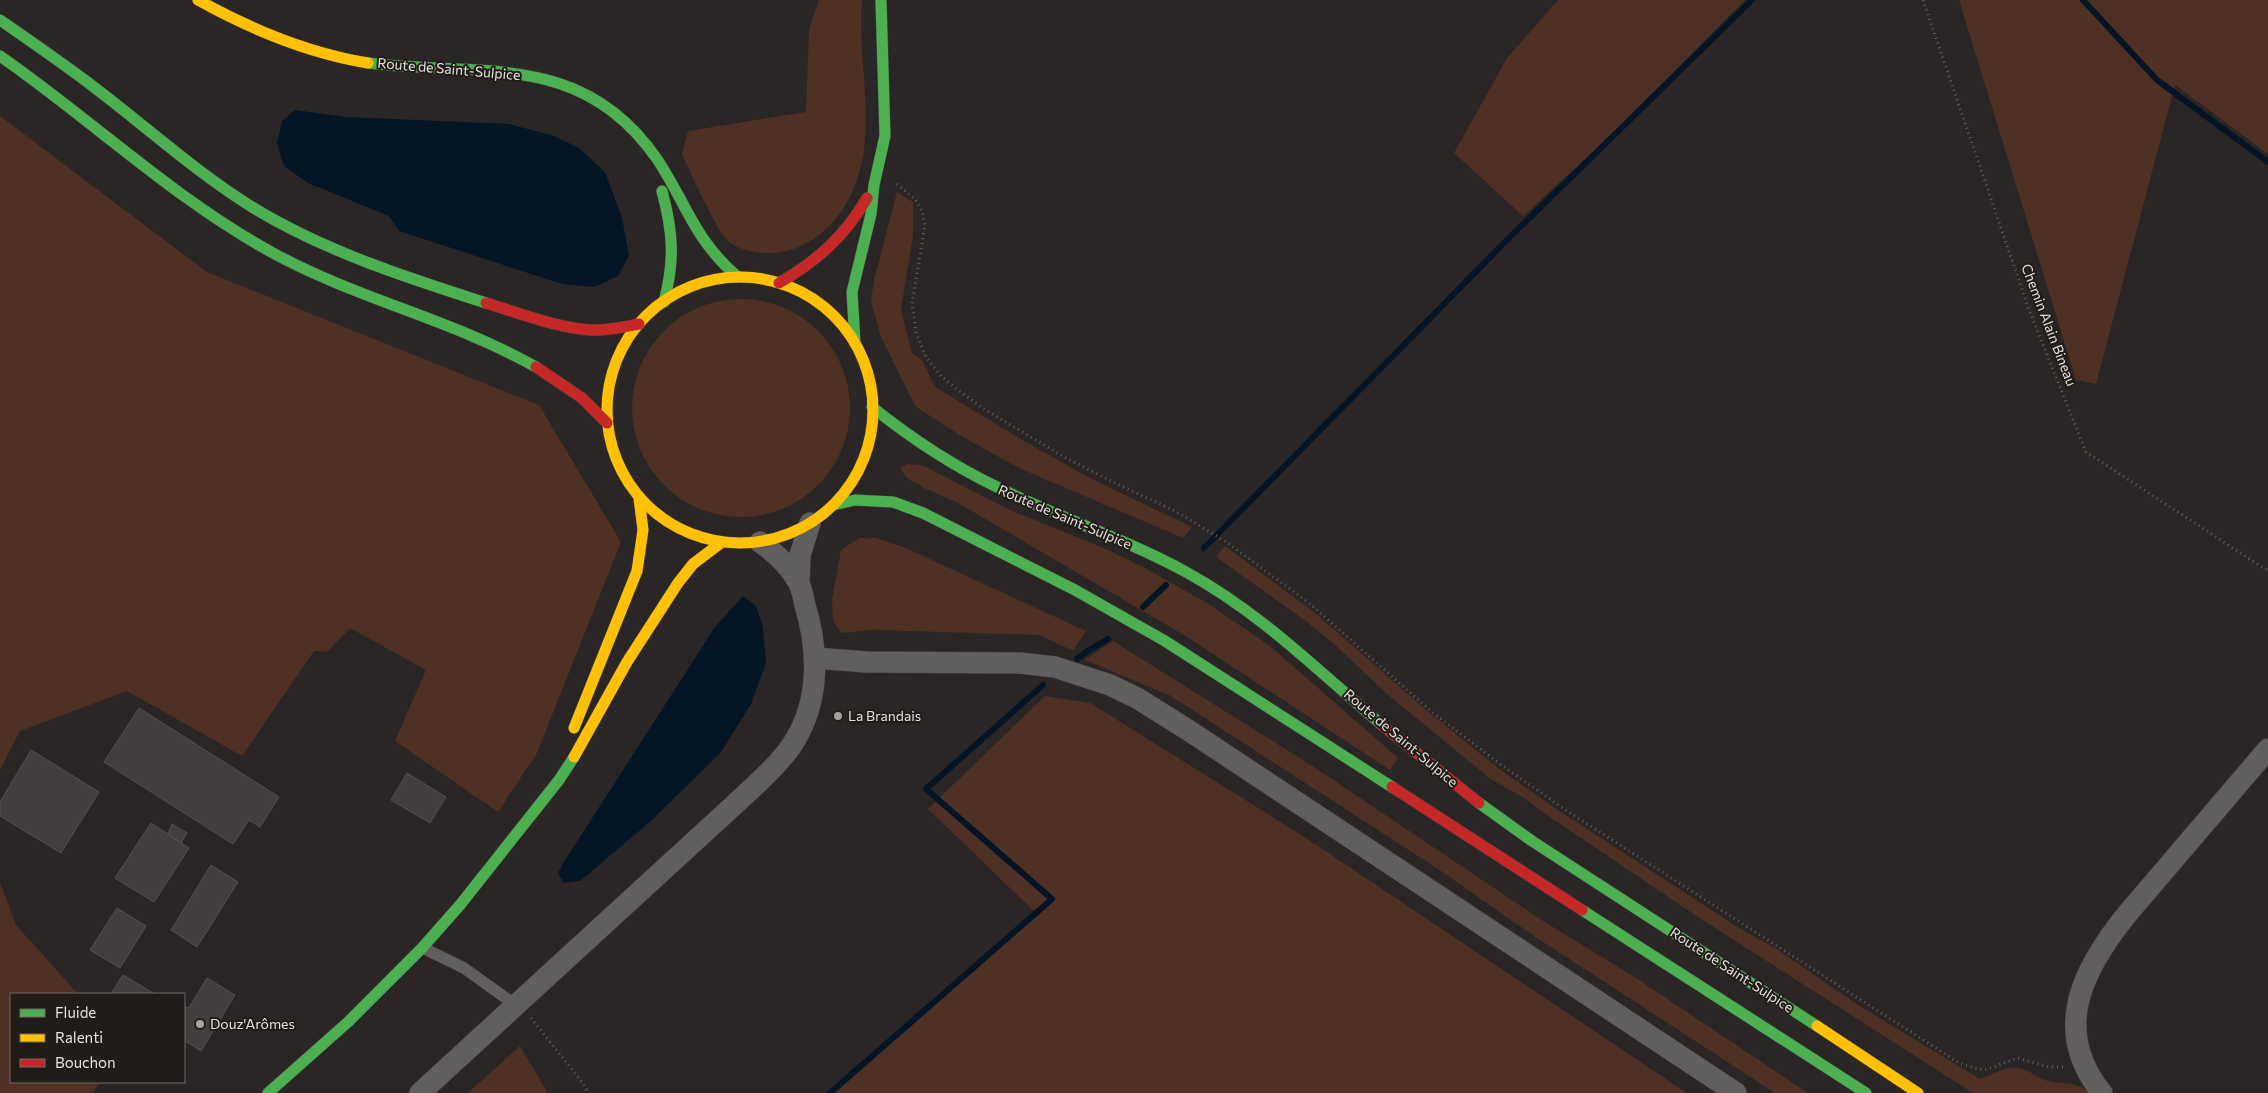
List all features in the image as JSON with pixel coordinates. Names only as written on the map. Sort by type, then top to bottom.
[{"type":"main road","name":"Route de Saint-Sulpice","points":[[198,0],[285,43],[334,56],[393,66],[507,71],[568,85],[606,104],[636,133],[662,166],[686,215],[704,246],[725,268],[738,277]]},
{"type":"main road","points":[[855,344],[852,292],[871,214],[886,119],[881,28],[882,0]]},
{"type":"main road","points":[[0,20],[86,81],[193,167],[252,207],[303,234],[381,268],[549,323],[589,330],[604,330],[639,324]]},
{"type":"main road","points":[[0,56],[67,104],[173,190],[239,234],[325,278],[423,316],[528,364],[580,395],[607,423]]},
{"type":"main road","name":"Route de Saint-Sulpice","points":[[636,133],[656,172],[670,221],[674,253],[670,282],[664,302]]},
{"type":"main road","points":[[779,283],[812,265],[829,251],[852,223],[876,180]]},
{"type":"main road","points":[[738,277],[759,278],[779,283],[802,293],[822,306],[840,323],[855,344],[864,364],[870,385],[872,407],[870,434],[863,460],[850,484],[833,505],[810,523],[786,535],[760,542],[722,542],[699,537],[677,528],[656,514],[639,498],[627,481],[617,463],[607,423],[608,396],[613,370],[624,346],[639,324],[664,302],[699,284],[738,277]]},
{"type":"main road","name":"Route de Saint-Sulpice","points":[[872,407],[921,445],[989,484],[1172,564],[1227,596],[1284,637],[1376,721],[1492,812],[1918,1093]]},
{"type":"main road","points":[[568,741],[634,582],[644,541],[643,516],[639,498]]},
{"type":"main road","points":[[833,505],[855,500],[893,502],[923,513],[1076,590],[1165,641],[1248,693],[1866,1093]]},
{"type":"main road","points":[[268,1093],[348,1022],[422,948],[460,905],[559,780],[628,662],[678,583],[693,564],[722,542]]},
{"type":"main road","points":[[502,851],[555,766]]},
{"type":"street","points":[[420,1093],[514,1004],[733,806],[782,758],[792,745],[805,721],[814,691],[815,658],[813,635],[799,582],[800,555],[810,523]]},
{"type":"street","points":[[760,542],[786,564],[799,582]]},
{"type":"street","points":[[815,658],[866,662],[1020,663],[1055,667],[1094,679],[1137,698],[1736,1093]]},
{"type":"street","points":[[2102,1093],[2088,1074],[2082,1060],[2075,1023],[2077,1004],[2091,965],[2106,940],[2128,913],[2268,749]]},
{"type":"lane","points":[[422,948],[464,968],[514,1004]]},
{"type":"path","name":"Chemin Alain Bineau","points":[[1923,0],[2028,308],[2086,452],[2268,570]]},
{"type":"path","points":[[876,180],[902,187],[915,199],[922,211],[925,224],[914,282],[912,304],[913,320],[926,357],[941,376],[984,409],[1066,458],[1206,528],[1309,603],[1432,712],[1500,764],[1567,811],[1959,1063],[1985,1070],[2018,1058],[2049,1067],[2061,1068],[2082,1060]]},
{"type":"path","points":[[514,1004],[536,1022],[585,1086],[588,1093]]},
{"type":"shaded area","points":[[819,0],[862,0],[861,21],[866,131],[859,173],[846,204],[824,231],[811,241],[797,248],[780,252],[763,253],[738,247],[724,236],[715,222],[682,154],[688,131],[806,112],[809,29]]},
{"type":"shaded area","points":[[1558,0],[1745,0],[1610,136],[1523,216],[1454,153],[1507,58]]},
{"type":"shaded area","points":[[1959,0],[2268,0],[2268,154],[2175,85],[2096,384],[2076,380]]},
{"type":"shaded area","points":[[0,116],[207,272],[539,405],[621,542],[537,753],[498,812],[395,741],[426,670],[350,628],[327,652],[314,651],[242,756],[127,691],[20,731],[0,770]]},
{"type":"shaded area","points":[[897,192],[913,202],[913,236],[901,309],[912,353],[922,360],[935,387],[1024,441],[1090,478],[1192,527],[1183,538],[1019,468],[961,436],[915,406],[881,337],[871,301],[874,280]]},
{"type":"shaded area","points":[[752,299],[783,307],[802,317],[818,331],[832,347],[842,366],[850,397],[850,419],[842,450],[832,469],[818,485],[802,499],[783,509],[752,517],[730,517],[699,509],[680,499],[650,469],[640,450],[634,429],[632,397],[640,366],[650,347],[680,317],[699,307],[720,301]]},
{"type":"shaded area","points":[[907,464],[922,465],[1012,511],[1104,548],[1145,568],[1207,603],[1270,646],[1398,758],[1390,770],[1184,635],[958,503],[907,478],[900,468]]},
{"type":"shaded area","points":[[859,538],[876,538],[906,548],[1086,631],[1073,651],[1040,635],[873,630],[841,633],[833,620],[832,600],[841,550]]},
{"type":"shaded area","points":[[1225,546],[1314,612],[1426,710],[1498,768],[1552,806],[1736,926],[1778,950],[1858,1005],[1980,1079],[2003,1070],[2017,1068],[2048,1081],[2079,1086],[2090,1093],[1973,1093],[1698,917],[1526,799],[1492,780],[1387,694],[1333,643],[1307,622],[1216,557]]},
{"type":"shaded area","points":[[1113,641],[1317,769],[1540,919],[1636,978],[1808,1093],[1775,1093],[1531,934],[1438,869],[1171,696],[1085,660]]},
{"type":"shaded area","points":[[1045,696],[1090,703],[1309,840],[1687,1093],[832,1093],[1037,914],[928,809]]},
{"type":"shaded area","points":[[0,882],[16,925],[77,993],[10,993],[10,1083],[100,1083],[92,1093],[0,1093]]},
{"type":"shaded area","points":[[520,1046],[548,1093],[468,1093]]},
{"type":"water","points":[[295,110],[346,117],[509,124],[554,136],[579,148],[605,172],[622,218],[629,255],[618,276],[594,287],[562,284],[399,231],[389,216],[308,183],[284,166],[277,143],[282,121]]},
{"type":"water","points":[[743,596],[756,606],[763,627],[766,663],[751,704],[721,752],[651,821],[580,881],[564,883],[558,873],[562,865],[715,627]]},
{"type":"building","points":[[139,708],[279,797],[260,827],[249,820],[233,844],[104,762]]},
{"type":"building","points":[[31,750],[99,792],[61,853],[0,816],[0,802]]},
{"type":"building","points":[[407,773],[446,797],[430,823],[391,800]]},
{"type":"building","points":[[151,823],[189,848],[154,902],[115,878]]},
{"type":"building","points":[[172,824],[187,833],[181,843],[168,834]]},
{"type":"building","points":[[211,865],[238,882],[197,947],[171,930]]},
{"type":"building","points":[[117,908],[146,926],[120,968],[90,950]]},
{"type":"building","points":[[123,975],[153,993],[112,993]]},
{"type":"building","name":"Douz'Arômes","points":[[207,978],[235,995],[201,1051],[185,1041],[185,1007],[189,1008]]},
{"type":"waterway","points":[[1204,548],[1507,240],[1752,0]]},
{"type":"waterway","points":[[2083,0],[2157,80],[2268,162]]},
{"type":"waterway","points":[[1143,607],[1166,585]]},
{"type":"waterway","points":[[1077,659],[1108,639]]},
{"type":"waterway","points":[[830,1093],[1052,899],[926,789],[1043,685]]},
{"type":"traffic: fast","points":[[855,343],[852,292],[871,214],[874,185],[885,136],[881,0]]},
{"type":"traffic: fast","points":[[0,20],[107,97],[230,193],[279,223],[366,262],[486,303]]},
{"type":"traffic: fast","points":[[0,56],[167,184],[237,232],[273,253],[338,284],[472,336],[536,367]]},
{"type":"traffic: fast","points":[[368,63],[526,75],[562,84],[596,100],[628,124],[657,159],[701,235],[723,263],[738,277]]},
{"type":"traffic: fast","points":[[662,191],[671,246],[670,273],[664,302]]},
{"type":"traffic: fast","points":[[872,407],[902,430],[965,471],[1022,499],[1140,549],[1213,588],[1239,605],[1288,643],[1382,725]]},
{"type":"traffic: fast","points":[[833,505],[855,500],[893,502],[923,513],[1075,590],[1165,641],[1392,787]]},
{"type":"traffic: fast","points":[[268,1093],[348,1022],[422,948],[460,905],[559,780],[574,757]]},
{"type":"traffic: fast","points":[[1479,803],[1532,841],[1817,1026]]},
{"type":"traffic: fast","points":[[1582,910],[1866,1093]]},
{"type":"traffic: slow","points":[[198,0],[280,39],[323,53],[368,63]]},
{"type":"traffic: slow","points":[[740,277],[766,280],[791,287],[814,300],[834,316],[850,336],[863,359],[870,384],[873,410],[870,436],[863,461],[850,484],[834,504],[814,520],[791,533],[766,540],[740,543],[714,540],[689,533],[666,520],[646,504],[630,484],[617,461],[610,436],[607,410],[610,384],[617,359],[630,336],[646,316],[666,300],[689,287],[714,280],[740,277]]},
{"type":"traffic: slow","points":[[574,728],[637,571],[643,530],[639,498]]},
{"type":"traffic: slow","points":[[574,757],[627,662],[678,583],[693,564],[722,542]]},
{"type":"traffic: slow","points":[[1817,1026],[1918,1093]]},
{"type":"traffic: jam","points":[[779,283],[806,266],[829,247],[840,236],[867,198]]},
{"type":"traffic: jam","points":[[486,303],[563,326],[589,330],[602,330],[639,324]]},
{"type":"traffic: jam","points":[[536,367],[582,398],[607,423]]},
{"type":"traffic: jam","points":[[1382,725],[1479,803]]},
{"type":"traffic: jam","points":[[1392,787],[1582,910]]},
{"type":"place","name":"La Brandais","points":[[838,716]]},
{"type":"place","name":"Douz'Arômes","points":[[200,1024]]}]
